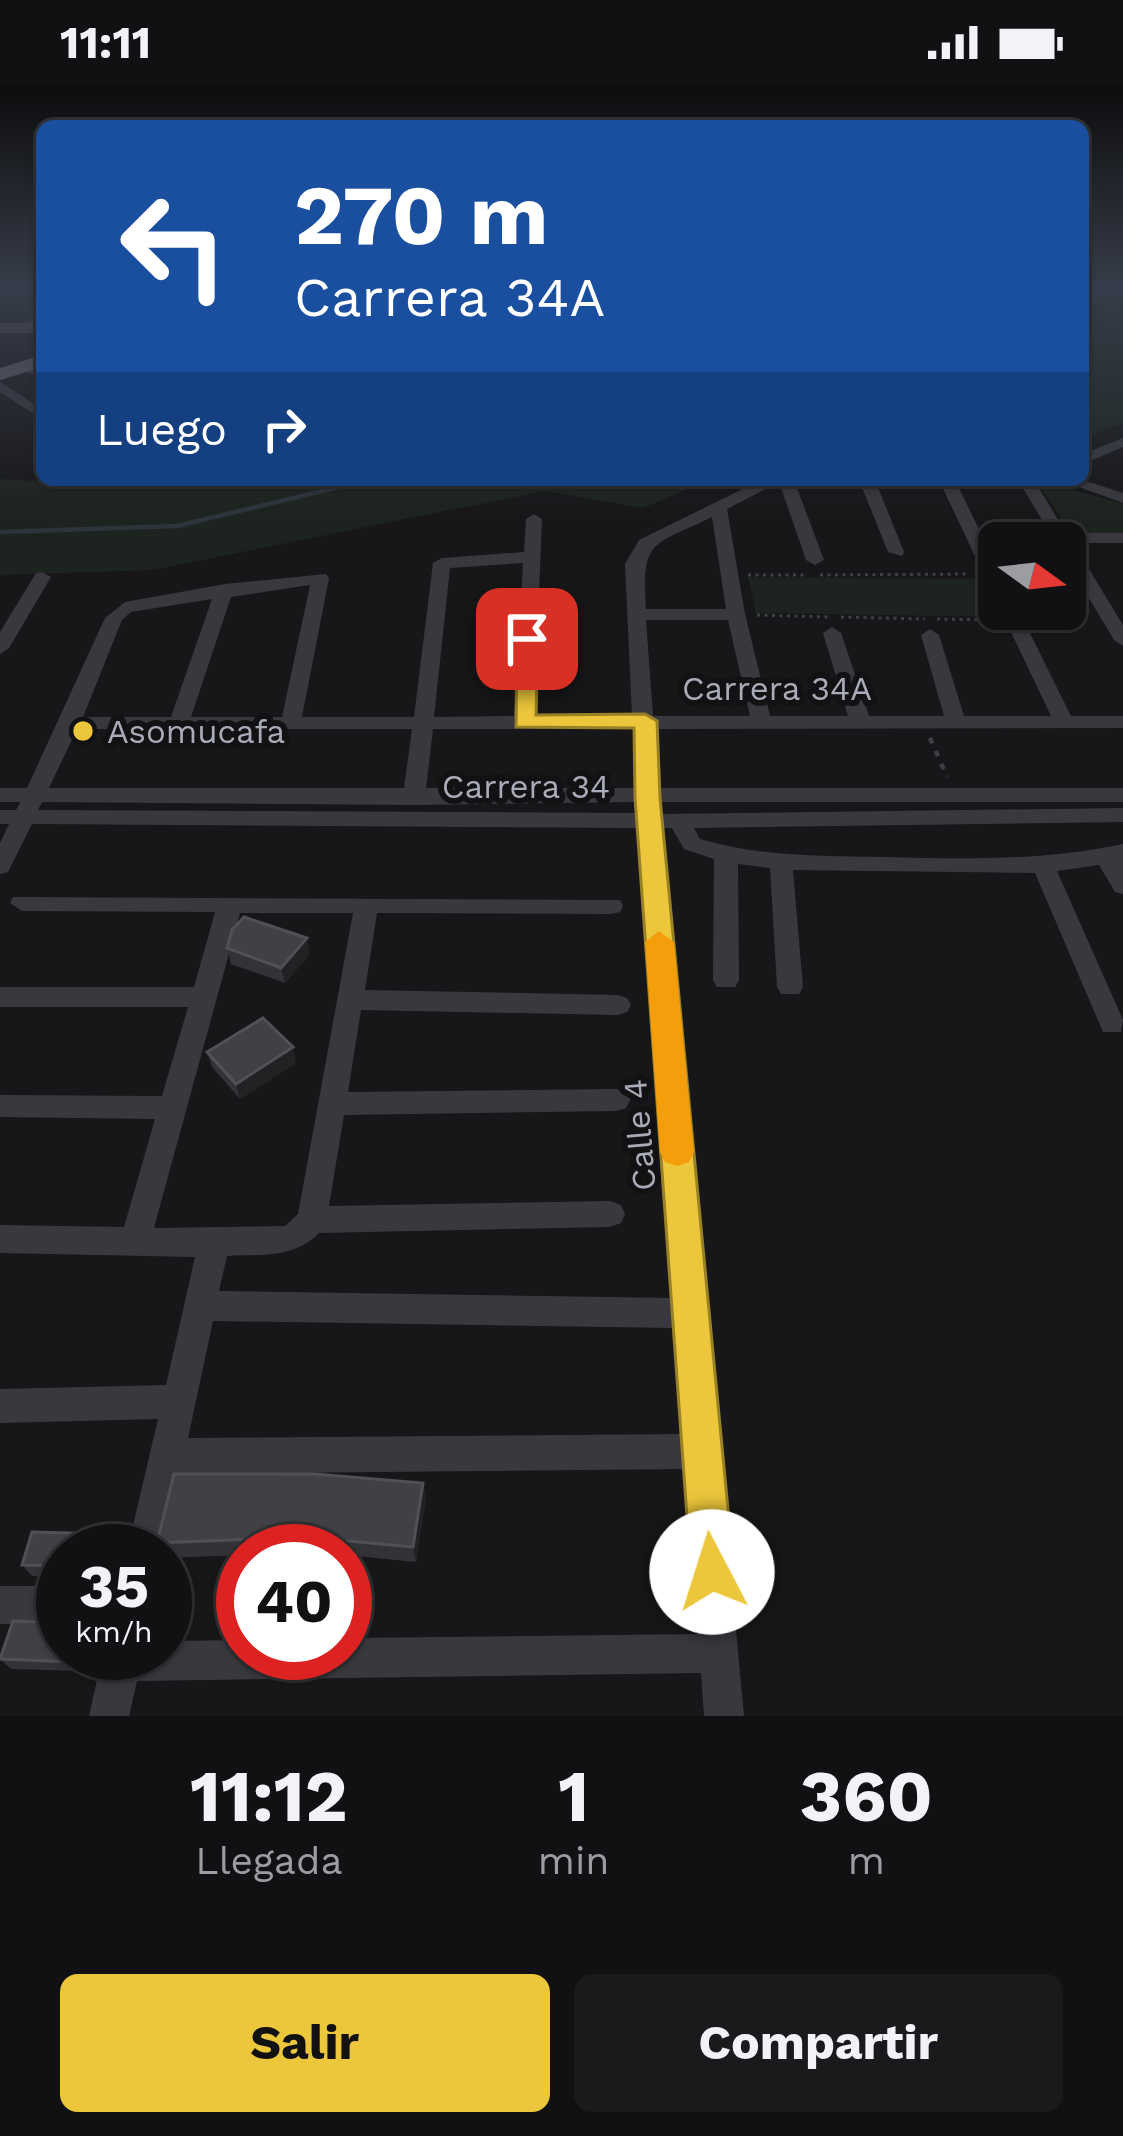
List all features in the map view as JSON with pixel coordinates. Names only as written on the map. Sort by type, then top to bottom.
[{"type":"highway","points":[[0,374],[36,367]]},
{"type":"street","points":[[0,386],[36,410]]},
{"type":"street","points":[[16,395],[36,388]]},
{"type":"street","points":[[1089,456],[1123,442]]},
{"type":"street","points":[[1091,487],[1123,473]]},
{"type":"street","points":[[761,486],[719,507],[736,614],[761,722]]},
{"type":"street","points":[[789,486],[815,560]]},
{"type":"street","points":[[869,486],[896,552]]},
{"type":"street","points":[[950,486],[978,541]]},
{"type":"street","points":[[1030,486],[1053,522]]},
{"type":"street","points":[[1088,486],[1123,498]]},
{"type":"street","name":"Calle 4","points":[[719,507],[640,548],[634,564],[645,721],[659,813],[690,1313],[724,1716]]},
{"type":"street","points":[[524,722],[534,519]]},
{"type":"street","points":[[1086,538],[1123,538]]},
{"type":"street","points":[[414,798],[443,562],[530,557]]},
{"type":"street","points":[[0,648],[42,577]]},
{"type":"street","points":[[0,866],[12,817],[37,795],[119,611],[226,589],[322,579],[291,721]]},
{"type":"street","points":[[179,722],[226,589]]},
{"type":"street","points":[[1086,590],[1123,640]]},
{"type":"street","points":[[640,615],[736,614]]},
{"type":"street","points":[[1019,630],[1064,722]]},
{"type":"street","points":[[832,633],[860,722]]},
{"type":"street","points":[[930,635],[956,722]]},
{"type":"street","name":"Carrera 34A","points":[[70,723],[1123,722]]},
{"type":"street","name":"Carrera 34","points":[[0,795],[414,798],[659,813],[955,796],[1123,795]]},
{"type":"street","points":[[659,813],[692,844],[726,856],[781,862],[1043,865],[1114,854],[1123,886]]},
{"type":"street","name":"Carrera 34","points":[[12,817],[1123,814]]},
{"type":"street","points":[[726,856],[726,980]]},
{"type":"street","points":[[781,862],[790,987]]},
{"type":"street","points":[[1043,865],[1112,1025]]},
{"type":"street","points":[[22,903],[611,906]]},
{"type":"street","points":[[135,1242],[229,907]]},
{"type":"street","points":[[302,1229],[366,907]]},
{"type":"street","points":[[0,997],[204,997]]},
{"type":"street","points":[[349,1000],[618,1005]]},
{"type":"street","points":[[330,1104],[616,1100]]},
{"type":"street","points":[[0,1106],[173,1108]]},
{"type":"street","points":[[0,1239],[214,1243],[302,1229],[610,1214]]},
{"type":"street","points":[[152,1524],[214,1243]]},
{"type":"street","points":[[201,1306],[690,1313]]},
{"type":"street","points":[[0,1406],[179,1402]]},
{"type":"street","points":[[167,1456],[702,1451]]},
{"type":"street","points":[[0,1605],[36,1606]]},
{"type":"street","points":[[192,1657],[719,1653]]},
{"type":"street","points":[[109,1716],[117,1680]]},
{"type":"path","points":[[730,575],[978,578]]},
{"type":"path","points":[[736,614],[978,615]]},
{"type":"path","points":[[923,722],[955,796]]},
{"type":"shaded area","points":[[1089,362],[1123,362],[1123,423],[1089,436]]},
{"type":"shaded area","points":[[0,479],[36,481],[36,486],[166,488],[695,486],[643,508],[545,491],[153,570],[0,575]]},
{"type":"shaded area","points":[[1040,486],[1058,486],[1123,504],[1123,533],[1086,533],[1086,522],[1064,522]]},
{"type":"shaded area","points":[[748,577],[978,579],[978,617],[756,613]]},
{"type":"building","points":[[244,917],[307,938],[281,968],[227,948],[232,930]]},
{"type":"building","points":[[263,1018],[293,1047],[236,1084],[207,1052]]},
{"type":"building","points":[[174,1474],[315,1474],[423,1483],[413,1547],[372,1543],[372,1524],[216,1524],[216,1541],[192,1542],[192,1524],[162,1524]]},
{"type":"building","points":[[32,1532],[36,1532],[36,1565],[22,1565]]},
{"type":"building","points":[[13,1621],[36,1622],[36,1660],[0,1659]]},
{"type":"waterway","points":[[0,532],[177,526],[343,486]]},
{"type":"slow traffic","points":[[659,942],[677,1152]]},
{"type":"place","name":"Asomucafa","points":[[83,731]]},
{"type":"route","points":[[527,639],[524,722],[645,721],[647,798],[712,1572]]}]
